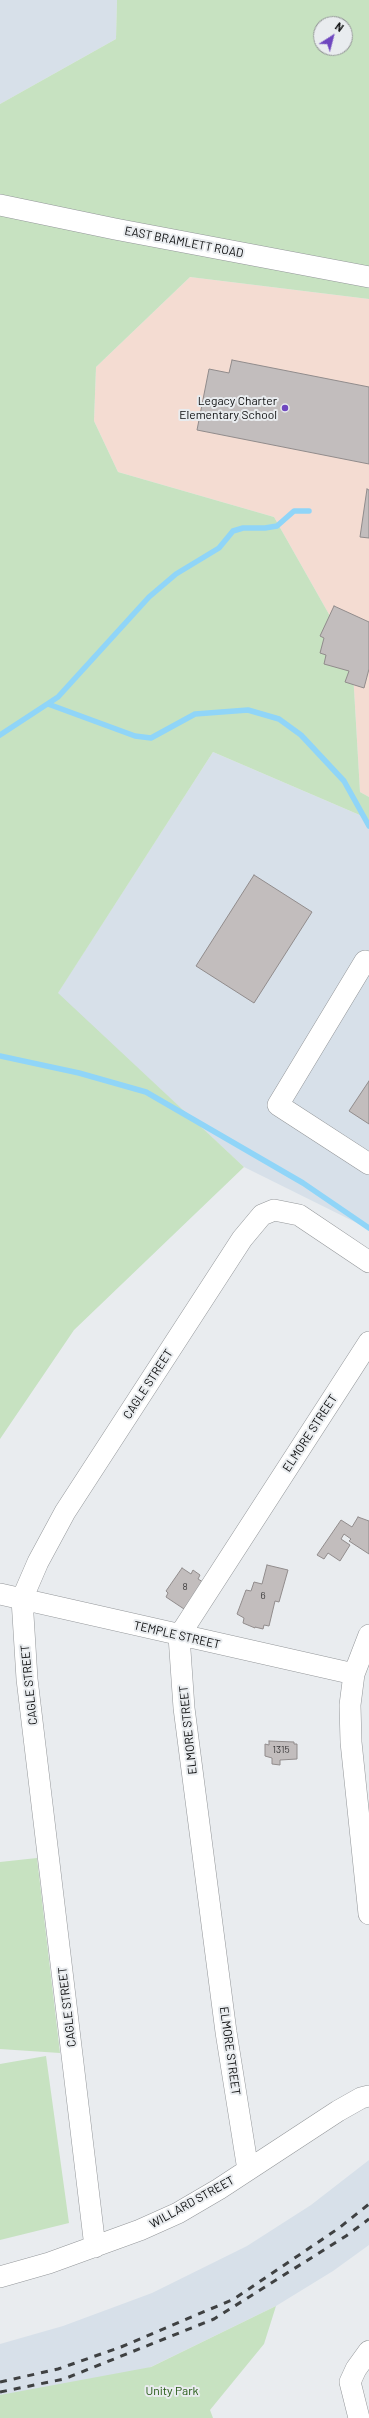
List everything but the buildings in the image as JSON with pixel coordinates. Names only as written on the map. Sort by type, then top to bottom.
[{"type":"street","name":"EAST BRAMLETT ROAD","points":[[0,205],[123,231],[369,276]]},
{"type":"street","points":[[369,963],[366,961],[278,1105],[369,1164]]},
{"type":"street","name":"CAGLE STREET","points":[[95,2247],[27,1679],[22,1599],[38,1562],[65,1512],[242,1238],[262,1215],[274,1210],[286,1211],[300,1215],[369,1262]]},
{"type":"street","name":"ELMORE STREET","points":[[248,2170],[226,2032],[185,1716],[179,1636],[369,1342]]},
{"type":"street","name":"TEMPLE STREET","points":[[0,1594],[179,1636],[354,1674]]},
{"type":"street","points":[[369,1635],[354,1674],[350,1705],[352,1742],[369,1914]]},
{"type":"street","name":"WILLARD STREET","points":[[0,2277],[49,2263],[95,2247],[140,2230],[178,2213],[248,2170],[338,2111],[361,2098],[369,2096]]},
{"type":"street","points":[[359,2418],[350,2382],[356,2369],[369,2351]]},
{"type":"shaded area","points":[[0,0],[117,0],[116,39],[0,104]]},
{"type":"shaded area","points":[[190,277],[369,299],[369,797],[360,792],[352,655],[274,517],[118,472],[94,421],[96,367]]},
{"type":"shaded area","points":[[213,752],[362,816],[369,821],[369,1229],[244,1167],[57,994]]},
{"type":"shaded area","points":[[369,2160],[369,2245],[333,2271],[276,2306],[85,2399],[0,2418],[0,2344],[63,2326],[152,2293],[247,2246],[311,2205]]},
{"type":"green space","points":[[117,0],[369,0],[369,299],[190,277],[96,367],[94,421],[118,472],[274,517],[352,655],[360,792],[369,797],[369,821],[362,816],[213,752],[58,993],[244,1167],[74,1330],[0,1439],[0,104],[116,39]]},
{"type":"green space","points":[[37,1858],[60,2053],[0,2049],[0,1862]]},
{"type":"green space","points":[[46,2056],[69,2223],[0,2240],[0,2064]]},
{"type":"green space","name":"Unity Park","points":[[276,2306],[264,2344],[210,2410],[213,2418],[0,2418],[0,2395],[151,2367]]},
{"type":"waterway","points":[[0,735],[58,697],[149,597],[176,574],[219,548],[233,531],[243,528],[265,528],[277,526],[294,511],[309,511]]},
{"type":"waterway","points":[[48,704],[135,736],[151,738],[195,714],[248,710],[279,719],[301,735],[344,781],[369,826]]},
{"type":"waterway","points":[[0,1056],[79,1073],[146,1092],[303,1183],[369,1228]]},
{"type":"railway","points":[[0,2382],[58,2369],[121,2347],[234,2299],[339,2228],[369,2204]]},
{"type":"railway","points":[[0,2392],[64,2379],[214,2319],[346,2236],[369,2219]]},
{"type":"place","name":"Legacy Charter Elementary School","points":[[285,408]]}]
